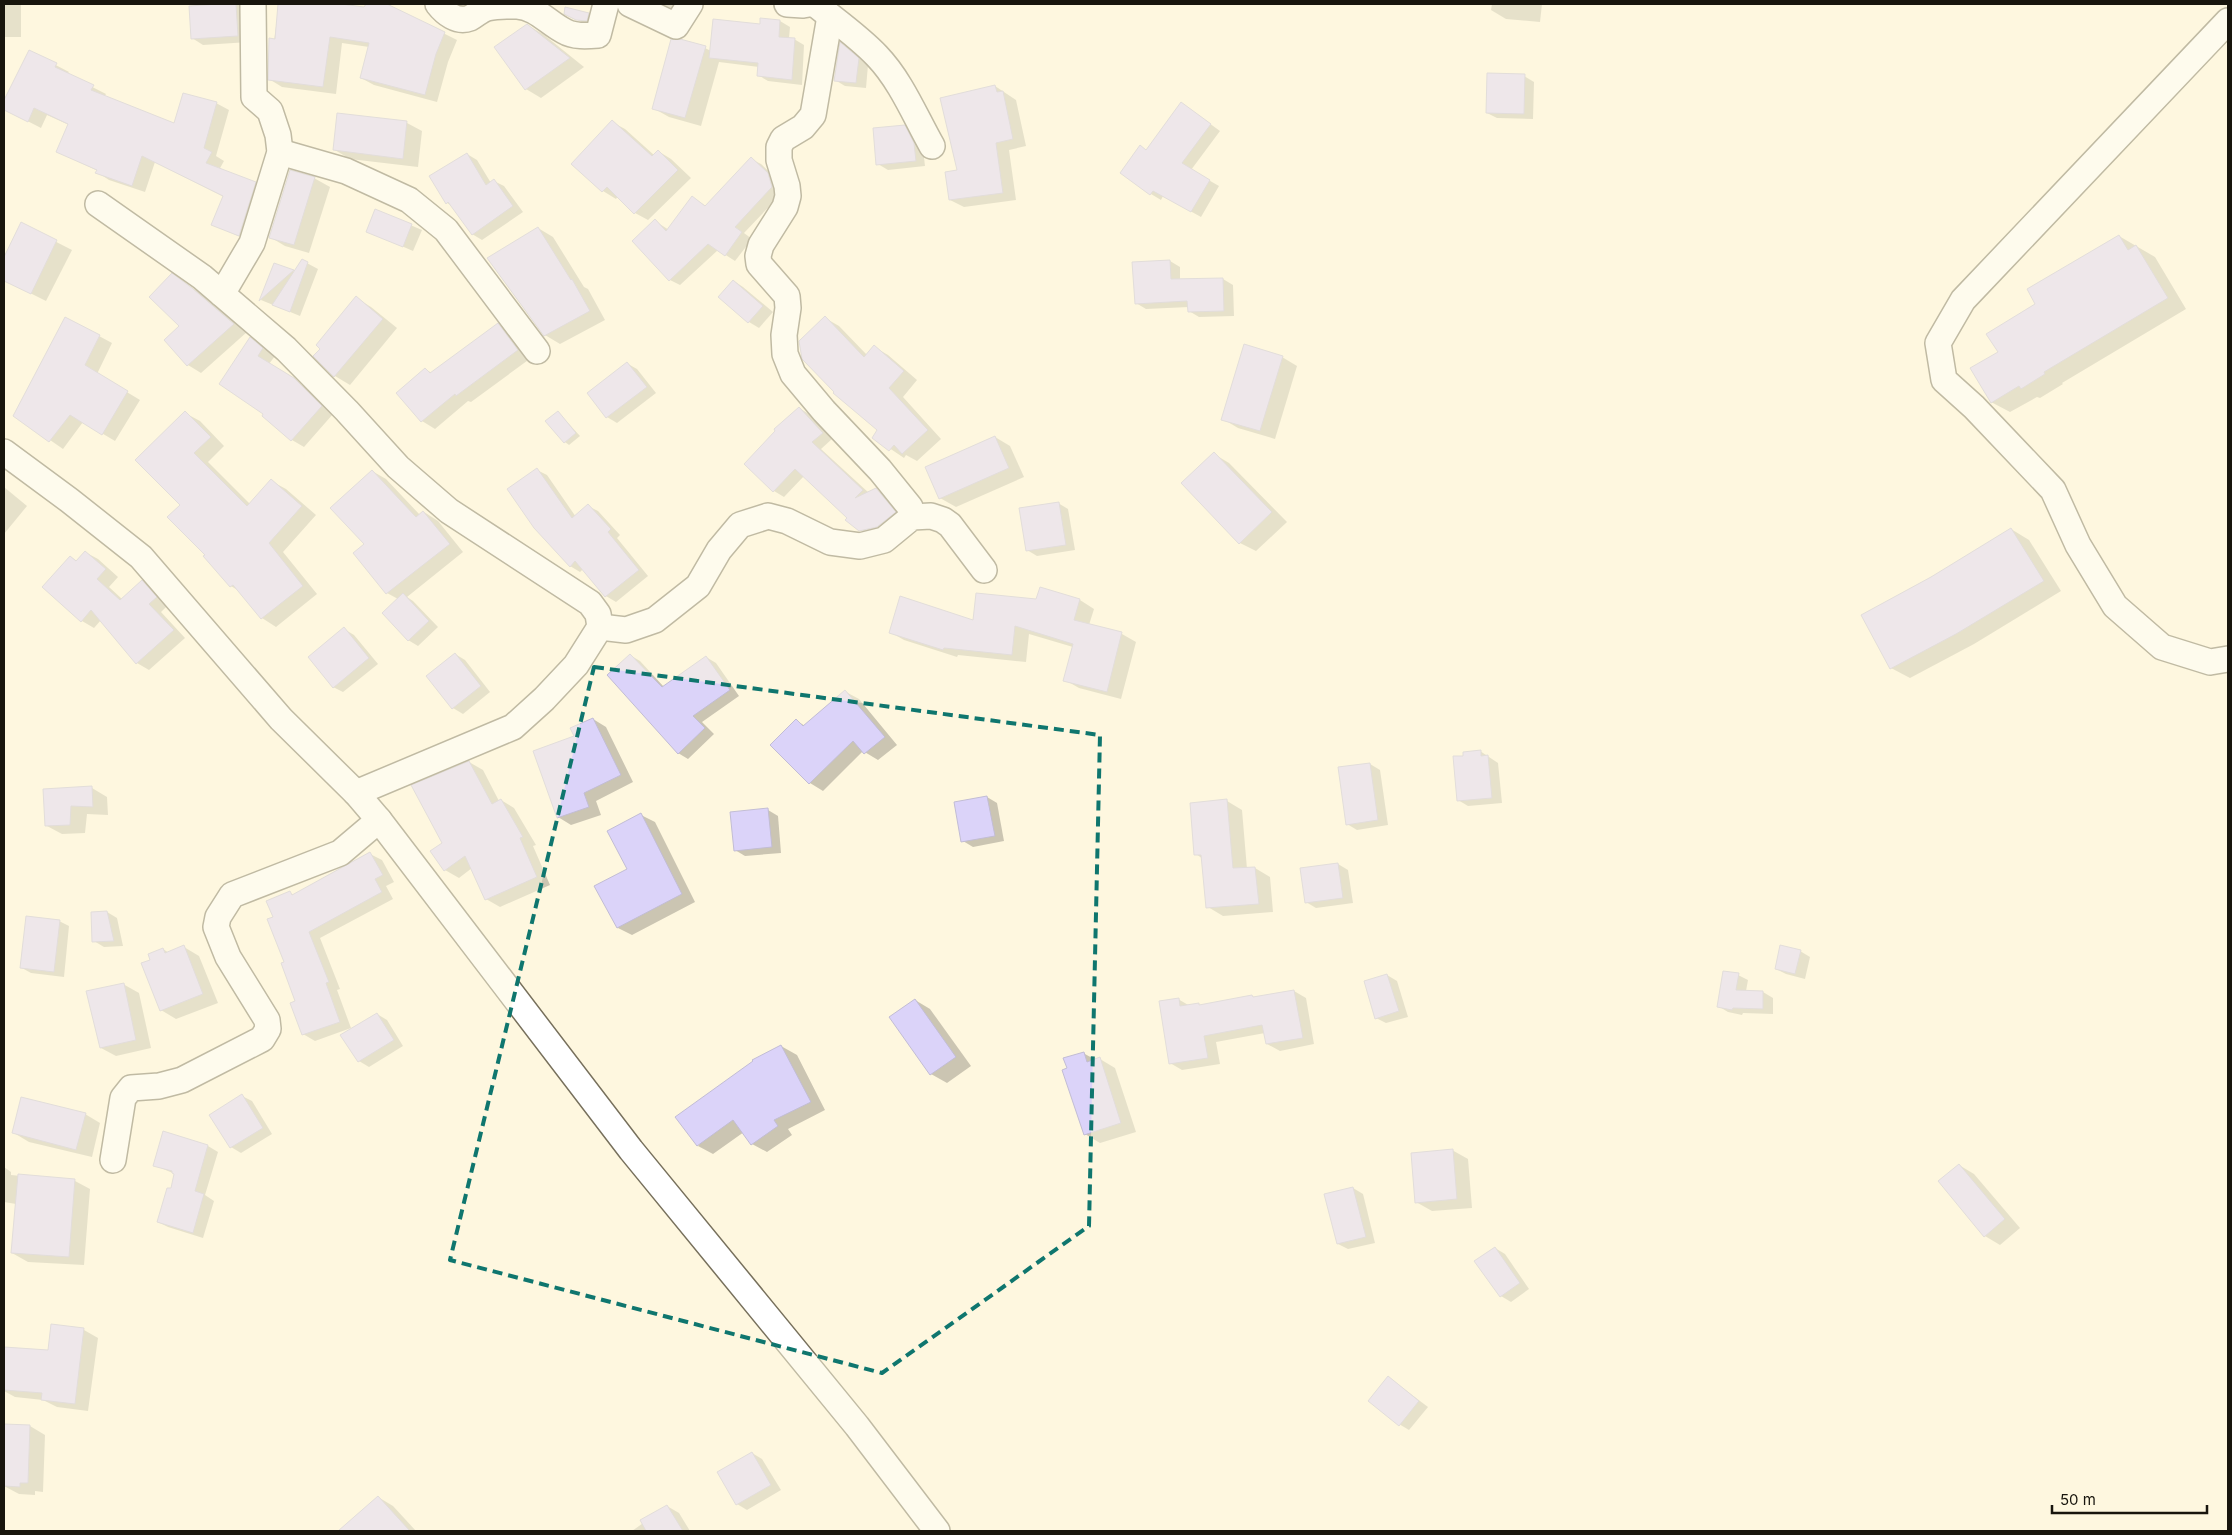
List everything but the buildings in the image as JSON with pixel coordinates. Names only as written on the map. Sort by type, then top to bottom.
[{"type":"street","points":[[222,294],[252,243],[280,152],[278,135],[270,111],[254,97],[253,4]]},
{"type":"street","points":[[438,4],[443,12],[456,18],[468,19],[484,9],[500,5],[521,6],[545,16],[564,31],[587,36],[598,35],[606,4]]},
{"type":"street","points":[[630,4],[676,26],[690,4]]},
{"type":"street","points":[[787,4],[803,6],[808,4]]},
{"type":"street","points":[[823,10],[878,57],[896,80],[932,146]]},
{"type":"street","points":[[823,10],[813,115],[803,127],[783,139],[779,147],[779,160],[788,196],[785,207],[761,245],[758,256],[759,264],[786,296],[788,308],[784,335],[785,354],[793,374],[824,411],[880,470],[910,507],[912,517]]},
{"type":"street","points":[[2228,21],[1963,300],[1938,343],[1944,380],[1974,406],[2054,490],[2078,545],[2116,606],[2162,647],[2210,662],[2228,659]]},
{"type":"street","points":[[280,152],[346,171],[409,200],[446,230],[537,351]]},
{"type":"street","points":[[98,204],[202,277],[286,349],[347,411],[398,467],[448,511],[590,603],[598,614],[600,627],[576,665],[544,699],[513,727],[356,793]]},
{"type":"street","points":[[4,452],[69,500],[140,557],[281,718],[356,793],[379,820],[631,1150],[857,1426],[937,1531]]},
{"type":"street","points":[[600,627],[626,630],[655,620],[679,603],[698,586],[718,550],[740,525],[768,516],[788,521],[830,542],[860,546],[884,540],[912,517],[931,516],[943,520],[950,525],[984,570]]},
{"type":"street","points":[[112,1160],[123,1098],[131,1088],[159,1086],[182,1080],[262,1039],[268,1029],[267,1020],[228,957],[216,927],[218,917],[232,895],[340,853],[379,820]]},
{"type":"highlighted area","points":[[594,667],[1100,735],[1089,1226],[882,1373],[450,1260]]}]
